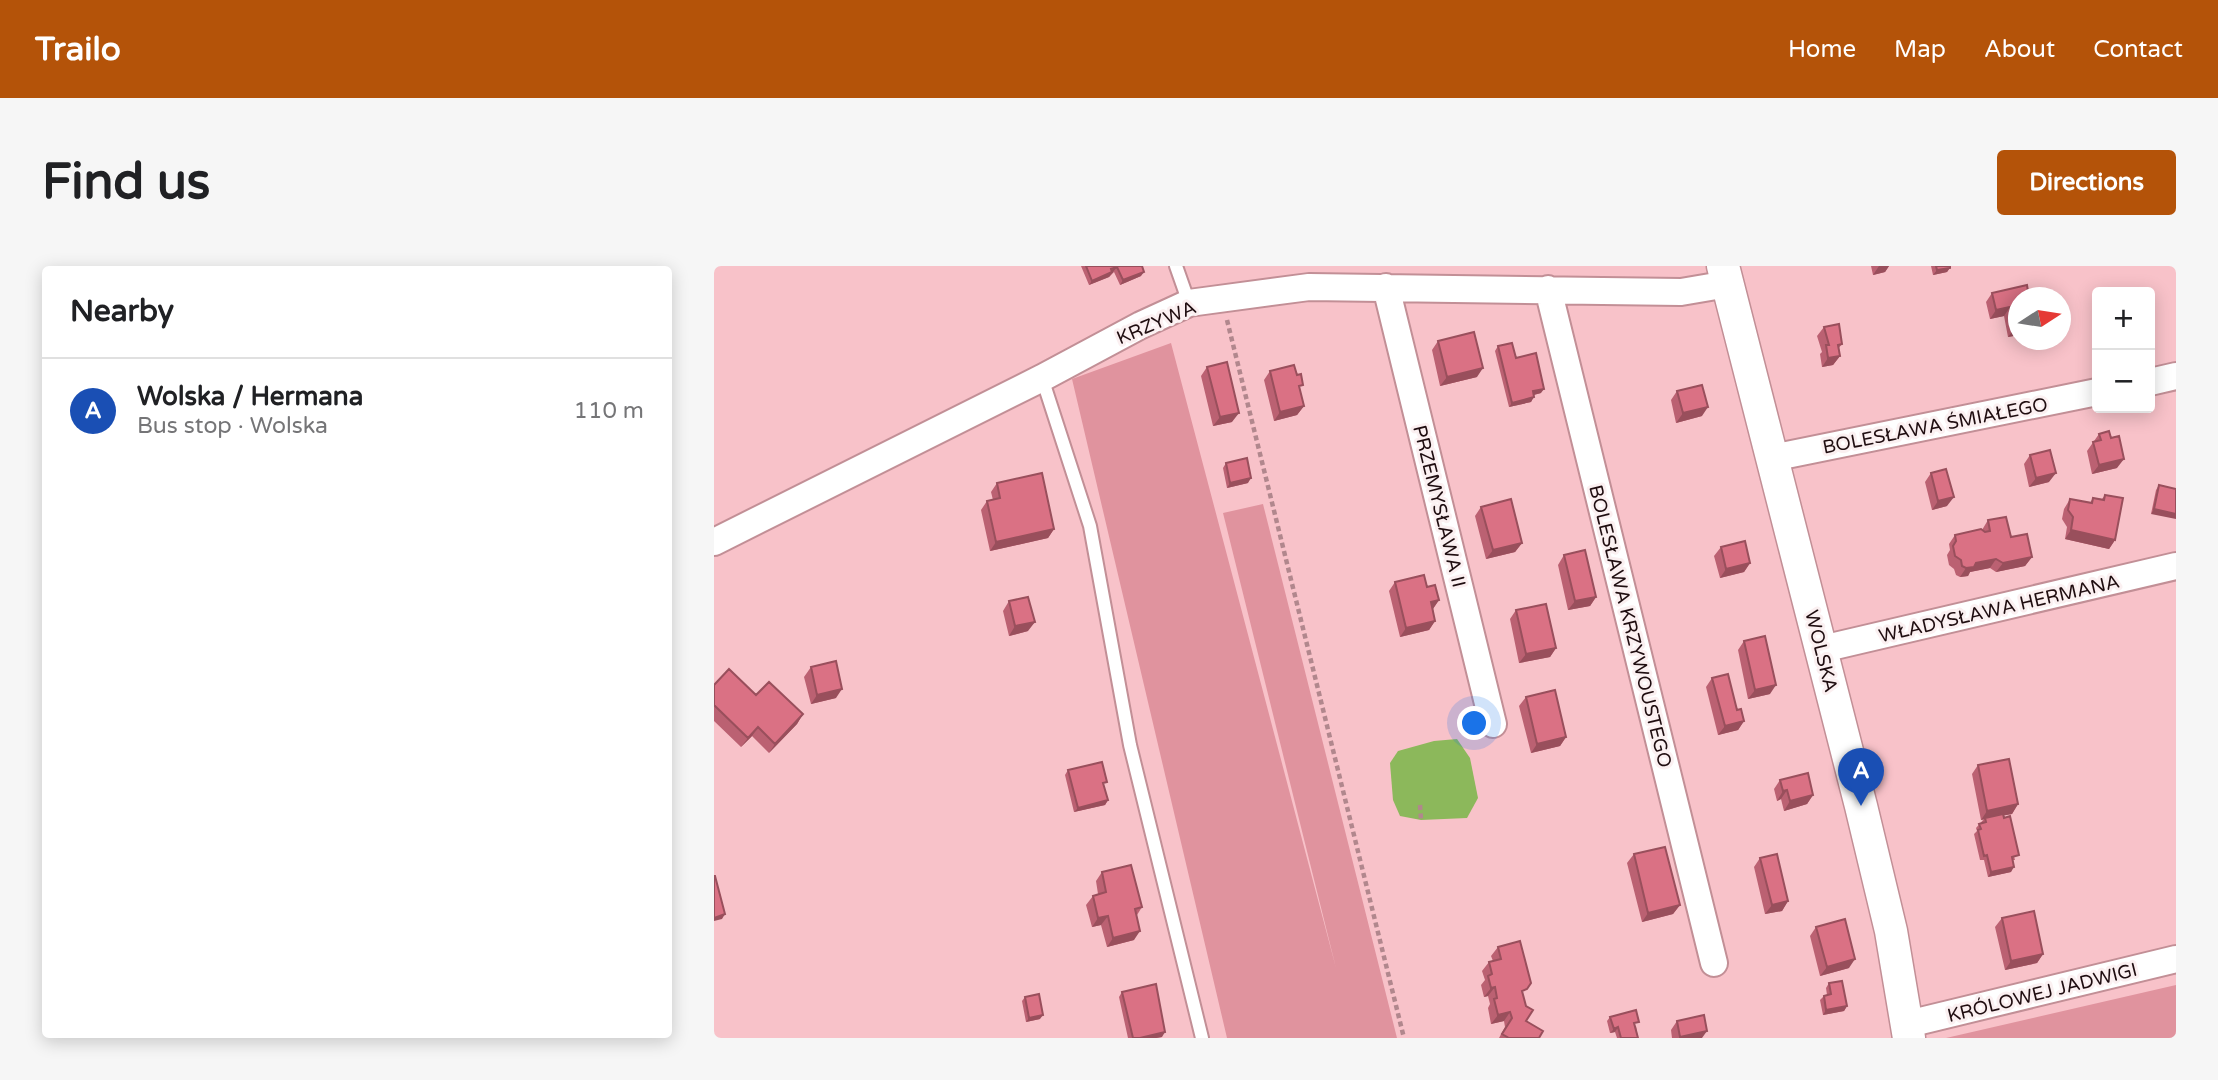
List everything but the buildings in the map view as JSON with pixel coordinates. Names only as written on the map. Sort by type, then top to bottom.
[{"type":"street","name":"KRZYWA","points":[[714,542],[1189,303],[1309,287],[1681,292],[1725,275]]},
{"type":"street","name":"WOLSKA","points":[[1725,275],[1822,649],[1888,919],[1908,1031]]},
{"type":"street","name":"PRZEMYSŁAWA II","points":[[1386,287],[1493,724]]},
{"type":"street","name":"BOLESŁAWA KRZYWOUSTEGO","points":[[1548,289],[1714,963]]},
{"type":"street","points":[[2155,381],[2176,376]]},
{"type":"street","name":"BOLESŁAWA ŚMIAŁEGO","points":[[1772,458],[2092,393]]},
{"type":"street","name":"WŁADYSŁAWA HERMANA","points":[[1822,649],[2176,566]]},
{"type":"street","name":"KRÓLOWEJ JADWIGI","points":[[1908,1031],[2176,959]]},
{"type":"lane","points":[[1176,266],[1189,303]]},
{"type":"lane","points":[[1042,378],[1090,526],[1130,745],[1202,1038]]},
{"type":"path","points":[[1222,299],[1404,1038]]},
{"type":"path","points":[[1419,805],[1421,820]]},
{"type":"shaded area","points":[[1171,343],[1336,968],[1223,513],[1263,504],[1397,1038],[1227,1038],[1072,379]]},
{"type":"shaded area","points":[[1457,739],[1470,758],[1478,798],[1467,818],[1421,820],[1400,816],[1393,800],[1390,763],[1398,751],[1434,741]]},
{"type":"shaded area","points":[[2176,985],[2176,1038],[1946,1038]]},
{"type":"place","name":"Wolska / Hermana","points":[[1861,806]]}]
